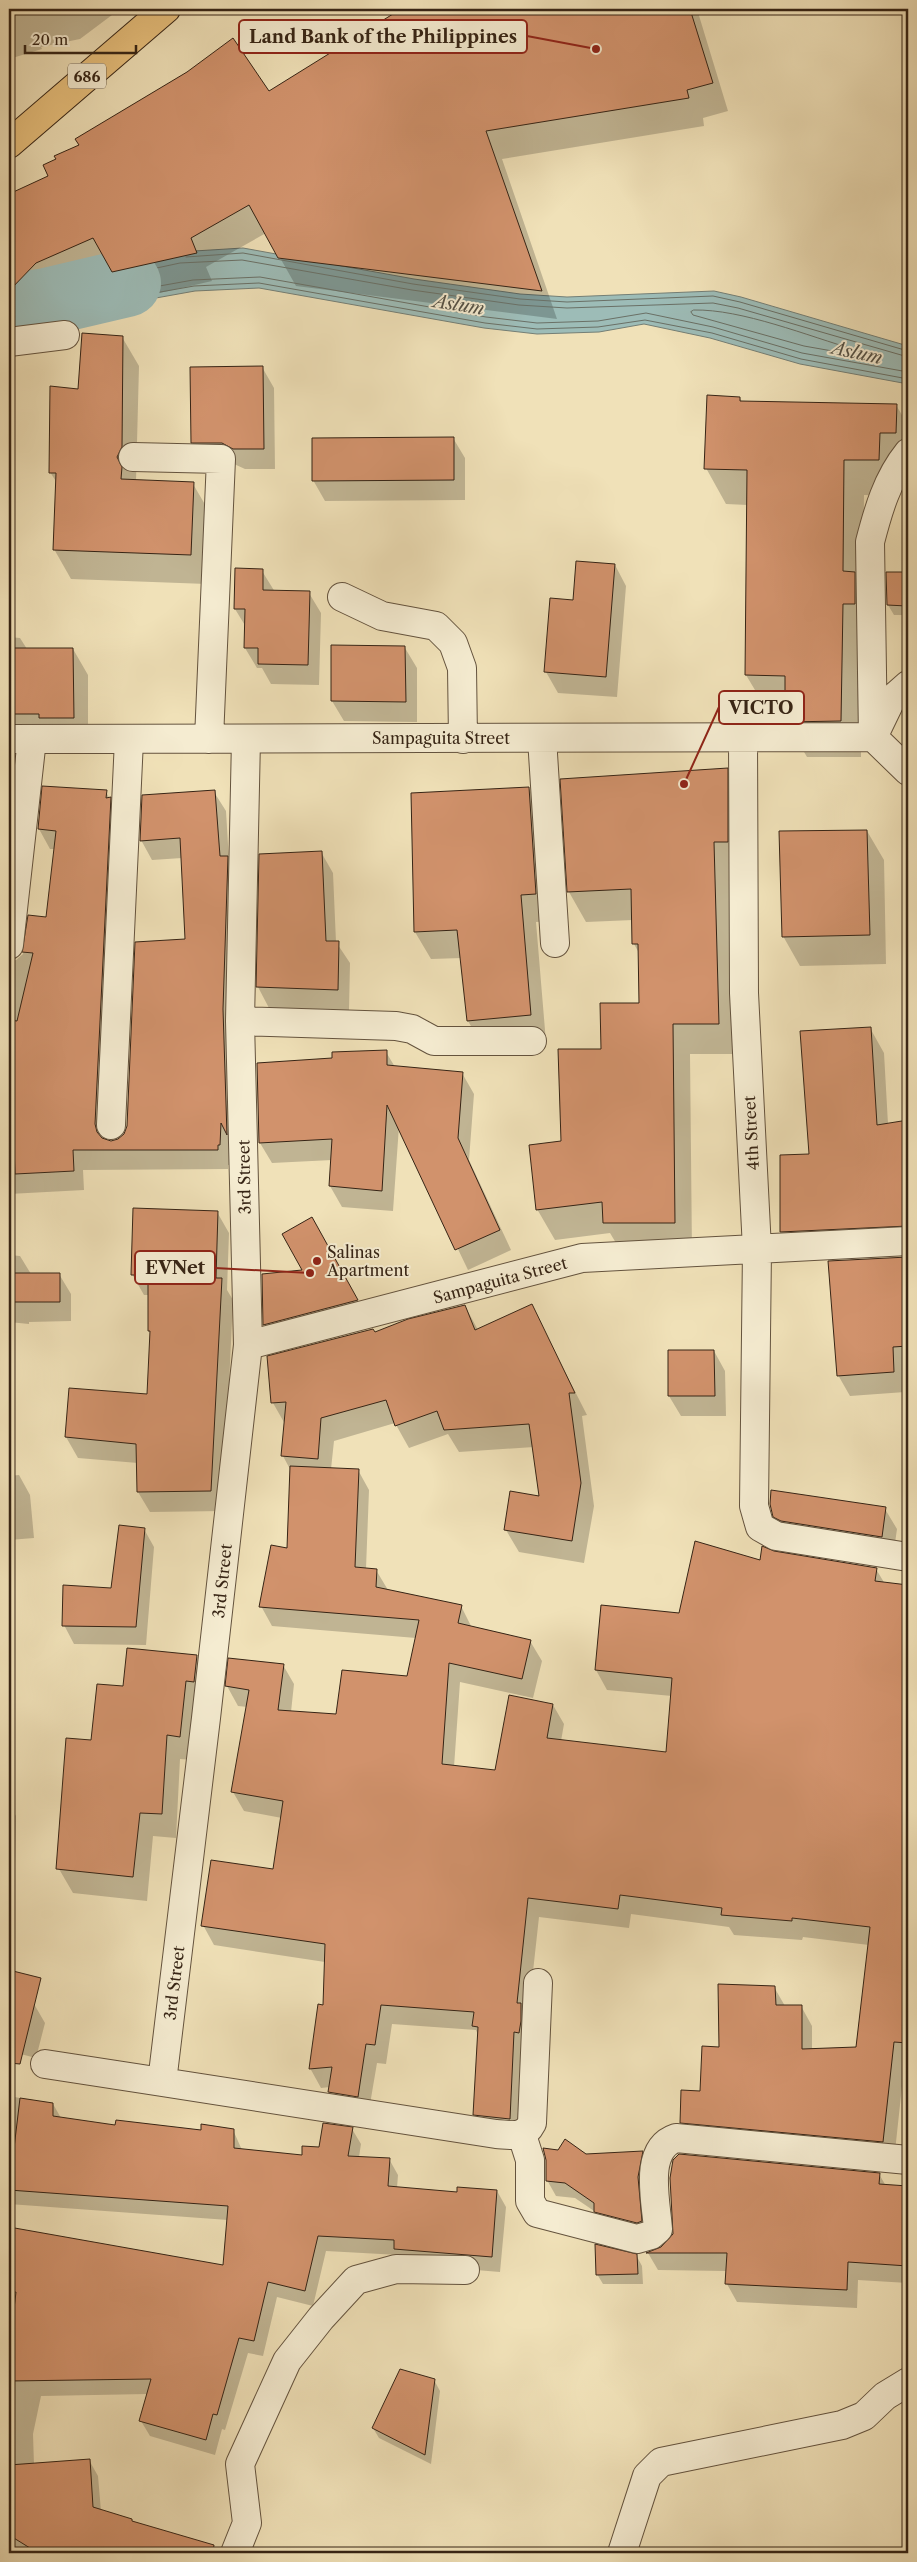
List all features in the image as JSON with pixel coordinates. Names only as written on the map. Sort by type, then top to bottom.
[{"type":"main road","name":"686","points":[[9,144],[166,9]]},
{"type":"street","points":[[9,342],[65,335]]},
{"type":"street","points":[[908,454],[888,488],[878,512],[870,542],[873,737],[908,771]]},
{"type":"street","points":[[132,457],[221,459],[209,739]]},
{"type":"street","points":[[342,597],[382,616],[436,626],[453,643],[462,668],[464,738]]},
{"type":"street","points":[[871,636],[887,666],[908,683],[890,700],[873,737]]},
{"type":"street","name":"Sampaguita Street","points":[[20,739],[873,737]]},
{"type":"street","points":[[542,738],[555,943]]},
{"type":"street","name":"4th Street","points":[[743,738],[744,993],[757,1249],[754,1506],[760,1527],[776,1536],[908,1557]]},
{"type":"street","points":[[9,946],[20,739]]},
{"type":"street","name":"3rd Street","points":[[162,2082],[205,1728],[248,1345],[240,1021],[246,739]]},
{"type":"street","points":[[111,1126],[129,740]]},
{"type":"street","points":[[240,1021],[396,1026],[412,1029],[434,1041],[532,1041]]},
{"type":"street","name":"Sampaguita Street","points":[[248,1345],[582,1258],[908,1241]]},
{"type":"street","points":[[45,2064],[509,2135],[528,2132],[532,2123],[538,1983]]},
{"type":"street","points":[[509,2135],[530,2160],[530,2201],[538,2213],[637,2239],[651,2235],[658,2229],[654,2165],[660,2150],[666,2142],[676,2138],[908,2160]]},
{"type":"street","points":[[236,2553],[248,2523],[240,2464],[288,2361],[320,2318],[356,2280],[396,2269],[465,2270]]},
{"type":"street","points":[[622,2553],[647,2476],[662,2462],[842,2425],[864,2416],[885,2396],[908,2382]]},
{"type":"water","points":[[243,248],[414,279],[520,294],[567,297],[714,291],[741,297],[908,346],[908,384],[800,364],[710,338],[644,324],[599,332],[537,334],[484,328],[259,288],[195,291],[128,303],[37,326],[9,331],[9,304],[31,306],[134,261],[178,252]]},
{"type":"building","points":[[401,9],[690,9],[713,83],[687,90],[689,98],[486,131],[542,291],[278,258],[249,205],[191,238],[197,253],[112,272],[93,238],[36,263],[9,291],[9,194],[48,176],[43,165],[56,159],[54,156],[79,145],[75,139],[187,72],[233,38],[269,91]]},
{"type":"building","points":[[82,333],[123,336],[122,447],[117,457],[122,467],[121,479],[194,482],[191,555],[53,550],[56,473],[49,473],[50,386],[78,389]]},
{"type":"building","points":[[263,366],[264,449],[233,449],[222,443],[191,443],[190,367]]},
{"type":"building","points":[[707,395],[740,397],[740,401],[897,404],[896,433],[880,433],[879,460],[844,460],[843,571],[855,572],[855,604],[843,604],[841,721],[785,722],[785,676],[745,675],[747,470],[704,469]]},
{"type":"building","points":[[454,437],[454,480],[312,481],[312,438]]},
{"type":"building","points":[[576,561],[615,564],[606,677],[544,672],[550,598],[573,600]]},
{"type":"building","points":[[235,568],[263,569],[263,590],[310,591],[308,665],[258,664],[258,648],[244,648],[245,609],[234,609]]},
{"type":"building","points":[[886,572],[905,572],[907,606],[887,605]]},
{"type":"building","points":[[331,645],[405,646],[406,702],[331,701]]},
{"type":"building","points":[[9,648],[73,648],[74,718],[39,718],[39,714],[9,714]]},
{"type":"building","points":[[728,768],[728,842],[714,842],[719,1024],[673,1024],[675,1223],[603,1223],[602,1202],[536,1210],[529,1145],[561,1141],[558,1049],[601,1049],[600,1003],[639,1003],[638,944],[632,944],[631,889],[567,892],[560,779]]},
{"type":"building","points":[[42,786],[107,790],[106,798],[111,797],[95,1124],[97,1132],[102,1138],[111,1141],[118,1139],[124,1134],[127,1126],[135,942],[185,939],[180,838],[140,841],[142,795],[215,790],[220,856],[228,856],[223,1009],[227,1135],[221,1123],[218,1150],[73,1150],[74,1171],[15,1174],[9,1020],[17,1021],[33,953],[22,952],[28,915],[46,917],[56,831],[38,829]]},
{"type":"building","points":[[529,787],[536,894],[521,895],[531,1015],[467,1021],[457,930],[414,932],[411,793]]},
{"type":"building","points":[[867,830],[870,935],[782,937],[779,831]]},
{"type":"building","points":[[322,851],[326,941],[339,941],[338,990],[256,987],[259,854]]},
{"type":"building","points":[[871,1027],[877,1125],[908,1120],[908,1226],[780,1232],[780,1155],[809,1154],[800,1031]]},
{"type":"building","points":[[387,1050],[387,1065],[463,1072],[458,1138],[500,1230],[455,1250],[387,1105],[382,1191],[329,1186],[332,1139],[259,1143],[257,1063],[332,1058],[332,1052]]},
{"type":"building","points":[[133,1208],[218,1211],[216,1278],[222,1278],[211,1491],[137,1492],[136,1444],[65,1437],[69,1388],[147,1394],[150,1331],[148,1331],[148,1275],[131,1275]]},
{"type":"building","points":[[312,1217],[358,1300],[263,1325],[262,1274],[302,1270],[282,1234]]},
{"type":"building","points":[[908,1257],[908,1346],[893,1347],[894,1372],[837,1376],[828,1261]]},
{"type":"building","points":[[9,1273],[60,1273],[60,1302],[9,1302]]},
{"type":"building","points":[[532,1304],[575,1393],[569,1393],[581,1483],[572,1541],[504,1530],[510,1491],[539,1496],[529,1424],[444,1430],[437,1411],[395,1426],[386,1400],[321,1418],[318,1459],[281,1456],[286,1402],[271,1403],[267,1356],[373,1329],[375,1332],[408,1319],[465,1305],[475,1330]]},
{"type":"building","points":[[668,1350],[714,1350],[715,1396],[668,1396]]},
{"type":"building","points":[[290,1466],[359,1469],[355,1567],[377,1569],[376,1587],[462,1605],[458,1623],[531,1640],[522,1679],[449,1663],[442,1764],[495,1770],[509,1695],[553,1704],[547,1738],[666,1752],[672,1678],[595,1670],[601,1605],[679,1613],[695,1541],[760,1560],[762,1546],[774,1551],[877,1568],[875,1581],[908,1585],[908,2043],[894,2042],[883,2142],[680,2123],[681,2090],[700,2091],[702,2046],[719,2047],[718,1984],[775,1986],[776,2005],[802,2005],[802,2049],[856,2047],[870,1927],[792,1918],[792,1921],[721,1915],[722,1908],[620,1895],[618,1909],[528,1898],[517,2003],[521,2003],[521,2021],[519,2033],[514,2032],[510,2119],[473,2115],[478,2027],[472,2026],[474,2012],[381,2005],[375,2045],[366,2044],[358,2097],[328,2092],[332,2067],[309,2069],[318,2004],[323,2005],[325,1944],[201,1926],[211,1860],[273,1869],[283,1801],[231,1792],[249,1690],[225,1686],[228,1658],[284,1664],[278,1710],[336,1714],[342,1670],[407,1676],[419,1620],[259,1607],[271,1545],[287,1548]]},
{"type":"building","points":[[771,1490],[886,1507],[882,1537],[781,1521],[773,1517],[770,1504]]},
{"type":"building","points":[[119,1525],[145,1528],[136,1627],[62,1626],[63,1585],[111,1588]]},
{"type":"building","points":[[127,1648],[197,1655],[194,1682],[186,1681],[180,1737],[167,1735],[162,1814],[140,1813],[133,1877],[56,1869],[66,1738],[91,1740],[97,1684],[123,1686]]},
{"type":"building","points":[[9,1970],[41,1978],[20,2064],[9,2063]]},
{"type":"building","points":[[20,2098],[53,2103],[53,2116],[115,2125],[116,2120],[201,2130],[201,2124],[234,2129],[234,2148],[302,2155],[302,2146],[319,2147],[323,2123],[353,2127],[348,2156],[390,2158],[388,2186],[457,2192],[457,2187],[497,2190],[492,2257],[394,2249],[394,2240],[318,2236],[305,2291],[268,2282],[254,2341],[239,2338],[217,2415],[213,2414],[206,2440],[139,2421],[151,2379],[9,2381],[9,2351],[16,2292],[9,2293],[9,2227],[223,2265],[228,2206],[9,2190]]},
{"type":"building","points":[[565,2139],[586,2154],[643,2151],[638,2177],[642,2221],[637,2223],[594,2212],[594,2203],[565,2183],[546,2181],[546,2160],[543,2148],[558,2150]]},
{"type":"building","points":[[679,2154],[880,2173],[879,2184],[908,2186],[908,2266],[848,2262],[847,2290],[725,2284],[727,2253],[646,2253],[661,2247],[673,2234],[670,2178],[673,2160]]},
{"type":"building","points":[[595,2244],[637,2254],[638,2274],[596,2275]]},
{"type":"building","points":[[400,2369],[435,2379],[425,2455],[372,2428]]},
{"type":"building","points":[[90,2459],[93,2507],[132,2519],[132,2521],[214,2545],[213,2553],[38,2553],[9,2535],[9,2465]]},
{"type":"waterway","name":"Aslum","points":[[9,308],[46,302],[127,283]]},
{"type":"place","name":"Land Bank of the Philippines","points":[[596,49]]},
{"type":"place","name":"VICTO","points":[[684,784]]},
{"type":"place","name":"Salinas Apartment","points":[[317,1261]]},
{"type":"place","name":"EVNet","points":[[310,1273]]}]
